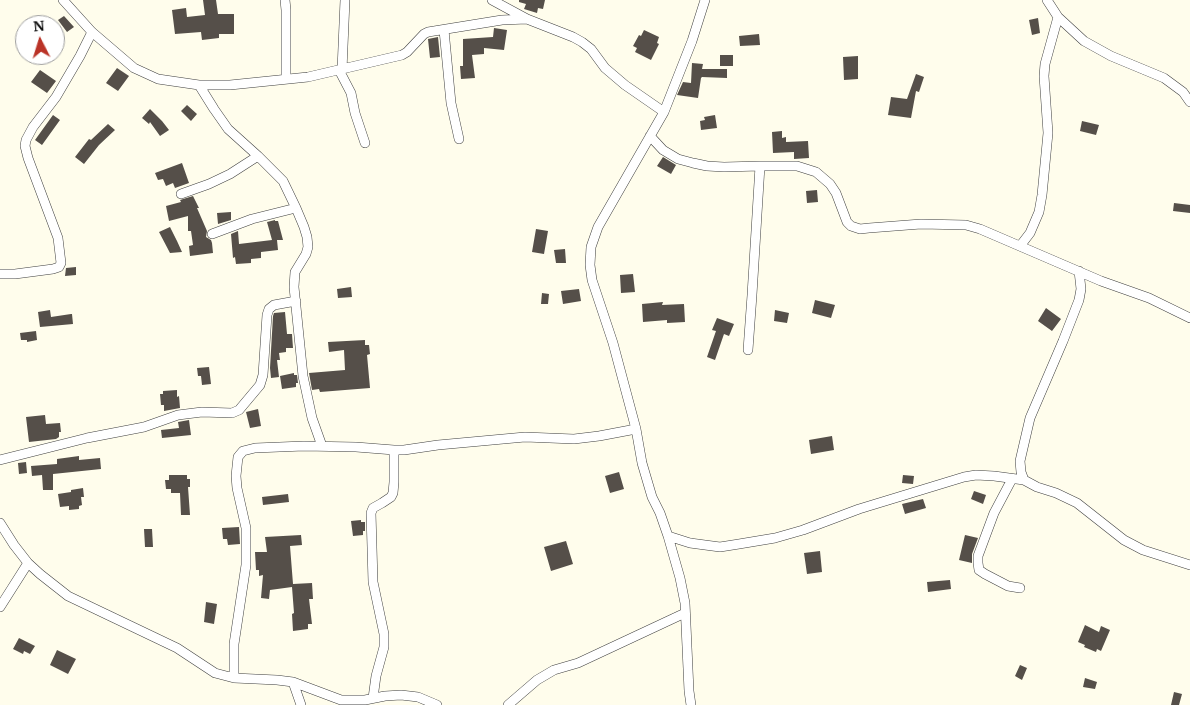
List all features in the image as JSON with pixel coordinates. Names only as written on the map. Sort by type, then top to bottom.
[{"type":"street","points":[[63,0],[92,32],[134,68],[158,79],[199,85],[230,85],[308,77],[402,55],[428,32],[502,20],[527,19]]},
{"type":"street","points":[[285,0],[286,79]]},
{"type":"street","points":[[345,0],[340,70],[351,93],[353,108],[364,143]]},
{"type":"street","points":[[492,0],[527,19],[582,42],[591,49],[605,68],[664,112]]},
{"type":"street","points":[[691,705],[685,613],[680,578],[668,536],[652,497],[642,463],[636,429],[592,280],[590,265],[591,247],[598,227],[664,112],[692,41],[705,0]]},
{"type":"street","points":[[1047,0],[1058,17],[1084,41],[1111,56],[1164,78],[1183,92],[1190,102]]},
{"type":"street","points":[[1020,246],[1030,233],[1039,212],[1042,195],[1048,133],[1044,85],[1045,64],[1058,17]]},
{"type":"street","points":[[444,30],[451,103],[459,139]]},
{"type":"street","points":[[0,274],[15,274],[55,268],[59,267],[62,263],[58,238],[25,146],[33,126],[56,97],[92,32]]},
{"type":"street","points":[[199,85],[228,129],[283,181],[307,237],[308,247],[306,254],[295,272],[294,280],[303,376],[312,418],[322,446]]},
{"type":"street","points":[[650,136],[663,150],[678,159],[693,163],[707,166],[797,166],[816,172],[830,184],[836,193],[847,222],[851,226],[869,228],[921,224],[966,224],[1101,281],[1149,298],[1190,318]]},
{"type":"street","points":[[182,194],[210,184],[230,174],[258,156]]},
{"type":"street","points":[[748,350],[760,166]]},
{"type":"street","points":[[212,234],[252,219],[296,208]]},
{"type":"street","points":[[1024,480],[1020,462],[1030,418],[1079,300],[1081,289],[1079,271]]},
{"type":"street","points":[[0,460],[87,438],[144,427],[178,415],[202,412],[232,413],[239,410],[260,384],[263,375],[269,309],[274,305],[296,302]]},
{"type":"street","points":[[234,678],[234,644],[246,566],[246,528],[237,488],[236,470],[238,457],[243,451],[255,448],[304,446],[394,450],[438,444],[525,437],[574,439],[636,429]]},
{"type":"street","points":[[373,698],[376,676],[384,647],[384,634],[373,582],[371,513],[373,508],[391,497],[393,493],[394,450]]},
{"type":"street","points":[[668,536],[690,543],[720,547],[775,538],[803,530],[859,509],[976,475],[1024,480],[1037,487],[1056,493],[1077,504],[1124,540],[1143,550],[1190,565]]},
{"type":"street","points":[[1012,479],[994,513],[978,556],[978,563],[979,570],[985,574],[1008,586],[1020,588]]},
{"type":"street","points":[[0,523],[28,563],[68,596],[177,648],[215,673],[234,678],[294,682],[341,700],[364,700],[401,695],[418,698],[437,705]]},
{"type":"street","points":[[0,607],[28,563]]},
{"type":"street","points":[[508,705],[536,680],[554,670],[578,663],[685,613]]},
{"type":"street","points":[[294,682],[301,705]]},
{"type":"building","points":[[203,0],[216,0],[218,14],[234,14],[234,34],[219,34],[219,38],[202,40],[201,32],[175,34],[172,10],[186,8],[187,17],[205,15]]},
{"type":"building","points":[[519,0],[545,0],[543,9],[538,8],[537,13],[524,9],[526,4],[519,2]]},
{"type":"building","points":[[65,17],[74,27],[67,32],[65,29]]},
{"type":"building","points":[[1038,18],[1040,33],[1032,35],[1029,20]]},
{"type":"building","points":[[494,28],[507,30],[504,50],[484,48],[484,54],[472,55],[475,78],[461,79],[460,66],[463,66],[463,39],[493,37]]},
{"type":"building","points":[[644,30],[659,37],[657,43],[659,44],[651,60],[635,52],[637,48],[633,46]]},
{"type":"building","points":[[759,34],[760,45],[740,46],[739,36]]},
{"type":"building","points":[[438,37],[440,57],[430,58],[428,39]]},
{"type":"building","points":[[720,55],[733,55],[733,66],[720,66]]},
{"type":"building","points":[[858,56],[858,79],[844,80],[843,57]]},
{"type":"building","points":[[692,63],[703,64],[702,69],[727,69],[727,78],[702,77],[698,98],[677,95],[683,82],[691,83]]},
{"type":"building","points":[[117,68],[129,76],[118,91],[106,83]]},
{"type":"building","points":[[40,70],[56,81],[47,93],[31,82]]},
{"type":"building","points":[[916,74],[924,77],[919,92],[916,91],[911,118],[888,115],[891,97],[907,99]]},
{"type":"building","points":[[187,105],[197,114],[191,121],[181,111]]},
{"type":"building","points":[[150,109],[169,130],[160,136],[150,122],[149,124],[142,118]]},
{"type":"building","points":[[53,115],[60,120],[42,145],[35,140]]},
{"type":"building","points":[[715,115],[717,128],[701,130],[700,121],[705,120],[704,117]]},
{"type":"building","points":[[1082,121],[1099,125],[1096,135],[1080,131]]},
{"type":"building","points":[[108,124],[115,130],[99,145],[84,164],[75,157],[89,139],[91,140]]},
{"type":"building","points":[[782,131],[782,138],[786,137],[786,142],[808,141],[809,158],[794,159],[794,152],[773,153],[772,132]]},
{"type":"building","points":[[663,157],[676,165],[671,174],[657,166]]},
{"type":"building","points":[[182,163],[189,183],[175,188],[173,183],[166,186],[163,179],[158,180],[155,173]]},
{"type":"building","points":[[817,190],[818,202],[807,203],[806,191]]},
{"type":"building","points":[[193,196],[207,231],[206,237],[211,240],[213,253],[190,256],[189,246],[193,245],[191,231],[188,231],[188,216],[169,221],[166,206]]},
{"type":"building","points":[[1174,203],[1190,205],[1190,213],[1173,211]]},
{"type":"building","points":[[231,212],[231,220],[218,224],[217,213]]},
{"type":"building","points":[[278,221],[283,240],[277,240],[278,250],[261,252],[261,258],[251,259],[251,263],[236,264],[235,257],[233,258],[231,234],[238,231],[239,244],[272,240],[267,222]]},
{"type":"building","points":[[170,227],[182,252],[170,253],[159,232]]},
{"type":"building","points":[[536,229],[548,231],[544,254],[532,252]]},
{"type":"building","points":[[565,249],[566,263],[556,263],[554,250]]},
{"type":"building","points":[[76,267],[76,275],[65,276],[66,268]]},
{"type":"building","points":[[633,274],[635,292],[621,293],[620,275]]},
{"type":"building","points":[[351,287],[352,297],[338,298],[337,289]]},
{"type":"building","points":[[579,289],[581,301],[563,304],[561,291]]},
{"type":"building","points":[[542,293],[549,294],[548,304],[541,304]]},
{"type":"building","points":[[815,300],[835,305],[831,318],[812,313]]},
{"type":"building","points":[[663,302],[662,305],[684,304],[685,322],[667,323],[667,320],[643,322],[642,304]]},
{"type":"building","points":[[1046,308],[1061,319],[1052,331],[1038,321]]},
{"type":"building","points":[[50,310],[51,317],[72,314],[73,324],[40,327],[38,312]]},
{"type":"building","points":[[775,310],[789,313],[787,323],[774,321]]},
{"type":"building","points":[[285,312],[287,334],[292,334],[293,348],[286,348],[286,352],[279,353],[280,360],[277,360],[279,377],[271,378],[273,316],[274,313]]},
{"type":"building","points":[[717,318],[734,324],[729,336],[724,334],[715,360],[707,357],[716,331],[712,330]]},
{"type":"building","points":[[36,331],[37,340],[27,342],[27,340],[21,340],[20,333]]},
{"type":"building","points":[[365,340],[365,345],[369,345],[370,354],[367,355],[370,388],[320,392],[319,389],[312,390],[309,373],[345,370],[344,350],[329,352],[328,342]]},
{"type":"building","points":[[209,367],[211,384],[202,385],[201,376],[198,376],[197,368]]},
{"type":"building","points":[[294,373],[294,375],[297,375],[298,383],[296,383],[296,387],[282,389],[280,376]]},
{"type":"building","points":[[177,390],[180,408],[164,411],[164,405],[161,405],[160,394],[163,394],[163,391]]},
{"type":"building","points":[[258,409],[261,426],[250,428],[246,412]]},
{"type":"building","points":[[45,415],[46,424],[60,423],[61,432],[59,432],[59,437],[29,442],[26,417]]},
{"type":"building","points":[[189,420],[191,435],[162,438],[161,430],[179,428],[178,422]]},
{"type":"building","points":[[832,436],[834,450],[811,454],[809,440]]},
{"type":"building","points":[[79,456],[79,460],[100,458],[101,469],[53,474],[53,490],[43,490],[42,475],[32,476],[31,466],[57,464],[57,459]]},
{"type":"building","points":[[26,462],[27,473],[19,474],[18,463]]},
{"type":"building","points":[[619,472],[624,489],[610,493],[605,476]]},
{"type":"building","points":[[169,475],[187,475],[187,479],[190,479],[190,487],[188,487],[190,515],[181,515],[180,493],[171,493],[171,489],[166,489],[165,480],[169,480]]},
{"type":"building","points":[[903,475],[914,476],[913,484],[902,483]]},
{"type":"building","points":[[83,488],[84,497],[81,497],[82,505],[79,506],[79,509],[69,510],[69,506],[60,507],[58,494]]},
{"type":"building","points":[[974,491],[986,495],[983,504],[971,499]]},
{"type":"building","points":[[288,494],[289,502],[263,505],[262,497]]},
{"type":"building","points":[[923,499],[926,508],[905,514],[902,504]]},
{"type":"building","points":[[361,520],[361,522],[365,522],[363,535],[353,536],[351,521]]},
{"type":"building","points":[[239,527],[240,544],[228,545],[227,539],[223,539],[222,528]]},
{"type":"building","points":[[144,529],[152,529],[153,547],[145,547]]},
{"type":"building","points":[[301,535],[302,545],[290,546],[293,584],[312,583],[313,599],[309,599],[312,624],[308,624],[308,629],[293,631],[292,587],[270,590],[269,599],[261,598],[263,575],[259,576],[259,570],[256,570],[255,552],[267,552],[265,537]]},
{"type":"building","points":[[965,535],[978,538],[972,554],[972,563],[959,560]]},
{"type":"building","points":[[566,541],[573,564],[551,571],[544,547]]},
{"type":"building","points":[[820,551],[822,572],[807,574],[804,553]]},
{"type":"building","points":[[950,580],[951,589],[928,592],[927,582]]},
{"type":"building","points":[[206,602],[217,604],[214,624],[204,622]]},
{"type":"building","points":[[1085,625],[1099,632],[1101,626],[1110,630],[1101,651],[1097,649],[1096,652],[1078,642]]},
{"type":"building","points":[[19,638],[35,646],[30,654],[24,651],[23,654],[13,649]]},
{"type":"building","points":[[57,650],[76,659],[68,674],[50,665]]},
{"type":"building","points":[[1020,665],[1027,668],[1022,680],[1015,676]]},
{"type":"building","points":[[1085,678],[1097,682],[1095,689],[1083,687]]},
{"type":"building","points":[[1174,692],[1182,694],[1179,705],[1171,705]]}]
